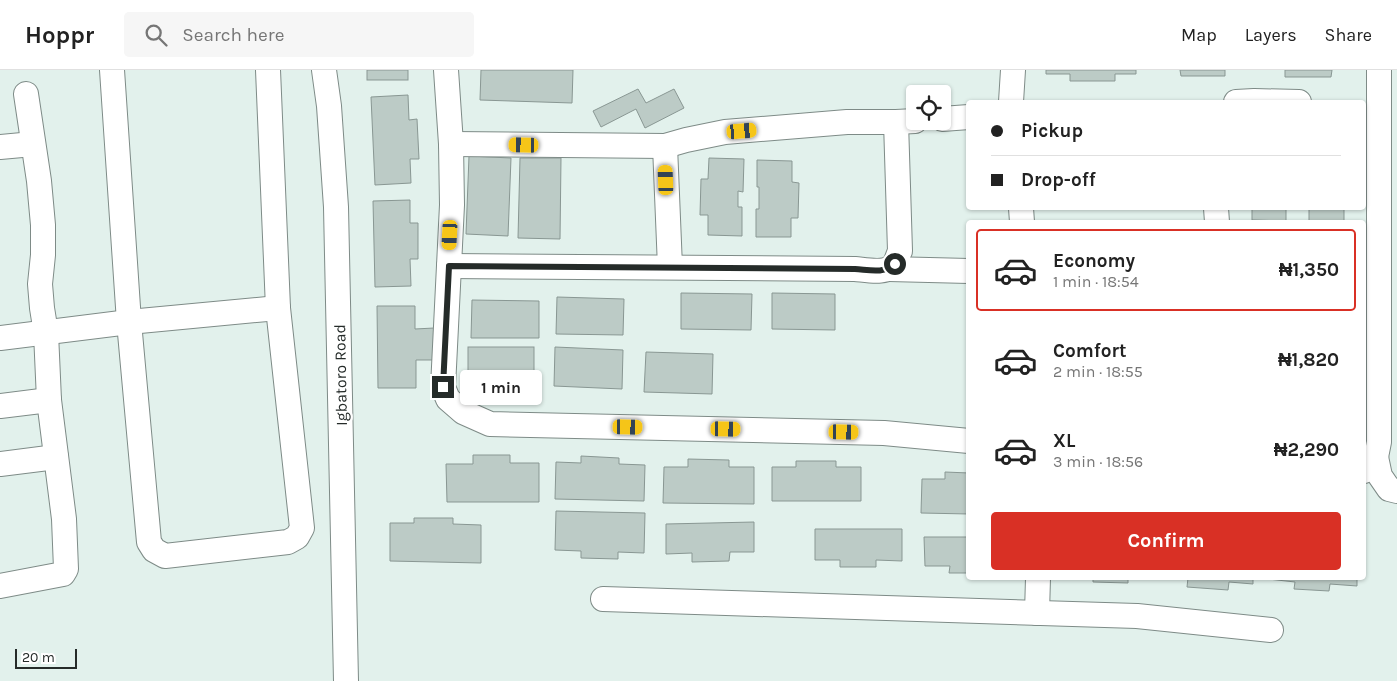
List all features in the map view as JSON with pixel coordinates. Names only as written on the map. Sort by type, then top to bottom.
[{"type":"street","points":[[112,70],[129,322],[149,542],[154,550],[165,556],[288,542],[297,537],[302,528],[278,308],[268,70]]},
{"type":"street","name":"Igbatoro Road","points":[[324,70],[329,106],[336,207],[346,681]]},
{"type":"street","points":[[446,70],[451,144],[452,205],[443,387],[448,400],[462,412],[490,424],[884,433],[966,441]]},
{"type":"street","points":[[1012,100],[1013,70]]},
{"type":"street","points":[[1379,70],[1371,104],[1371,360],[1379,442],[1370,464],[1389,489],[1397,491]]},
{"type":"street","points":[[0,586],[63,574],[66,569],[64,519],[49,400],[46,333],[40,284],[43,226],[39,181],[26,94]]},
{"type":"street","points":[[951,119],[966,118]]},
{"type":"street","points":[[451,144],[665,146],[725,132],[847,122],[905,122],[900,251],[895,264],[889,269]]},
{"type":"street","points":[[0,147],[33,144]]},
{"type":"street","points":[[665,146],[670,267]]},
{"type":"street","points":[[449,266],[966,271]]},
{"type":"street","points":[[0,338],[129,322],[278,308]]},
{"type":"street","points":[[0,406],[49,400]]},
{"type":"street","points":[[0,464],[56,457]]},
{"type":"street","points":[[1037,613],[1038,580]]},
{"type":"street","points":[[603,599],[1137,616],[1271,630]]},
{"type":"building","points":[[367,70],[408,70],[408,80],[367,80]]},
{"type":"building","points":[[481,70],[573,70],[572,103],[480,100]]},
{"type":"building","points":[[1046,70],[1136,70],[1136,74],[1115,74],[1115,81],[1070,81],[1070,74],[1046,74]]},
{"type":"building","points":[[1180,70],[1225,70],[1225,76],[1181,76]]},
{"type":"building","points":[[1285,70],[1332,70],[1331,77],[1285,77]]},
{"type":"building","points":[[638,89],[646,103],[674,89],[684,108],[645,128],[636,109],[601,127],[593,111]]},
{"type":"building","points":[[408,95],[409,120],[417,119],[419,159],[410,159],[411,183],[375,185],[371,97]]},
{"type":"building","points":[[469,156],[511,158],[508,236],[466,234]]},
{"type":"building","points":[[520,158],[561,158],[560,239],[518,238]]},
{"type":"building","points":[[709,158],[744,159],[743,192],[738,191],[738,207],[742,207],[742,236],[708,235],[708,215],[700,215],[701,179],[708,179]]},
{"type":"building","points":[[757,160],[792,161],[792,182],[799,183],[798,218],[791,218],[791,237],[756,237],[756,209],[759,209]]},
{"type":"building","points":[[410,200],[410,223],[418,223],[418,259],[410,259],[411,286],[375,287],[373,201]]},
{"type":"building","points":[[1252,210],[1286,210],[1286,220],[1252,220]]},
{"type":"building","points":[[1309,210],[1344,210],[1344,220],[1309,220]]},
{"type":"building","points":[[681,293],[752,294],[751,330],[681,329]]},
{"type":"building","points":[[772,293],[835,294],[835,330],[772,329]]},
{"type":"building","points":[[557,297],[624,299],[623,335],[556,334]]},
{"type":"building","points":[[472,300],[539,301],[539,338],[471,338]]},
{"type":"building","points":[[377,306],[415,306],[415,329],[434,328],[434,360],[416,360],[416,388],[378,388]]},
{"type":"building","points":[[468,347],[534,347],[534,384],[468,384]]},
{"type":"building","points":[[555,347],[623,350],[622,389],[554,386]]},
{"type":"building","points":[[646,352],[713,354],[712,394],[644,392]]},
{"type":"building","points":[[473,455],[510,455],[510,463],[539,463],[539,502],[447,502],[446,464],[473,464]]},
{"type":"building","points":[[581,456],[619,458],[619,464],[645,465],[644,501],[555,499],[556,462],[581,463]]},
{"type":"building","points":[[688,459],[729,460],[729,467],[754,467],[754,504],[663,503],[664,467],[688,467]]},
{"type":"building","points":[[796,461],[836,461],[836,467],[861,467],[861,501],[772,501],[772,467],[796,467]]},
{"type":"building","points":[[945,472],[966,473],[966,514],[921,513],[922,479],[945,479]]},
{"type":"building","points":[[556,511],[645,513],[644,553],[618,552],[618,559],[581,558],[581,551],[555,550]]},
{"type":"building","points":[[414,518],[453,518],[453,524],[481,525],[481,563],[390,561],[390,523],[414,523]]},
{"type":"building","points":[[754,522],[754,552],[730,552],[729,561],[692,562],[692,553],[666,554],[666,524]]},
{"type":"building","points":[[815,529],[902,529],[902,561],[876,560],[876,567],[840,567],[840,560],[815,560]]},
{"type":"building","points":[[924,537],[966,537],[966,573],[949,573],[950,566],[925,566]]},
{"type":"building","points":[[1093,580],[1128,580],[1128,583],[1093,582]]},
{"type":"building","points":[[1188,580],[1253,580],[1253,584],[1229,582],[1228,590],[1187,587]]},
{"type":"building","points":[[1277,580],[1357,580],[1357,586],[1330,584],[1329,591],[1294,589],[1295,582]]},
{"type":"route","points":[[443,387],[449,266],[855,269],[882,271],[889,269],[895,264]]}]
